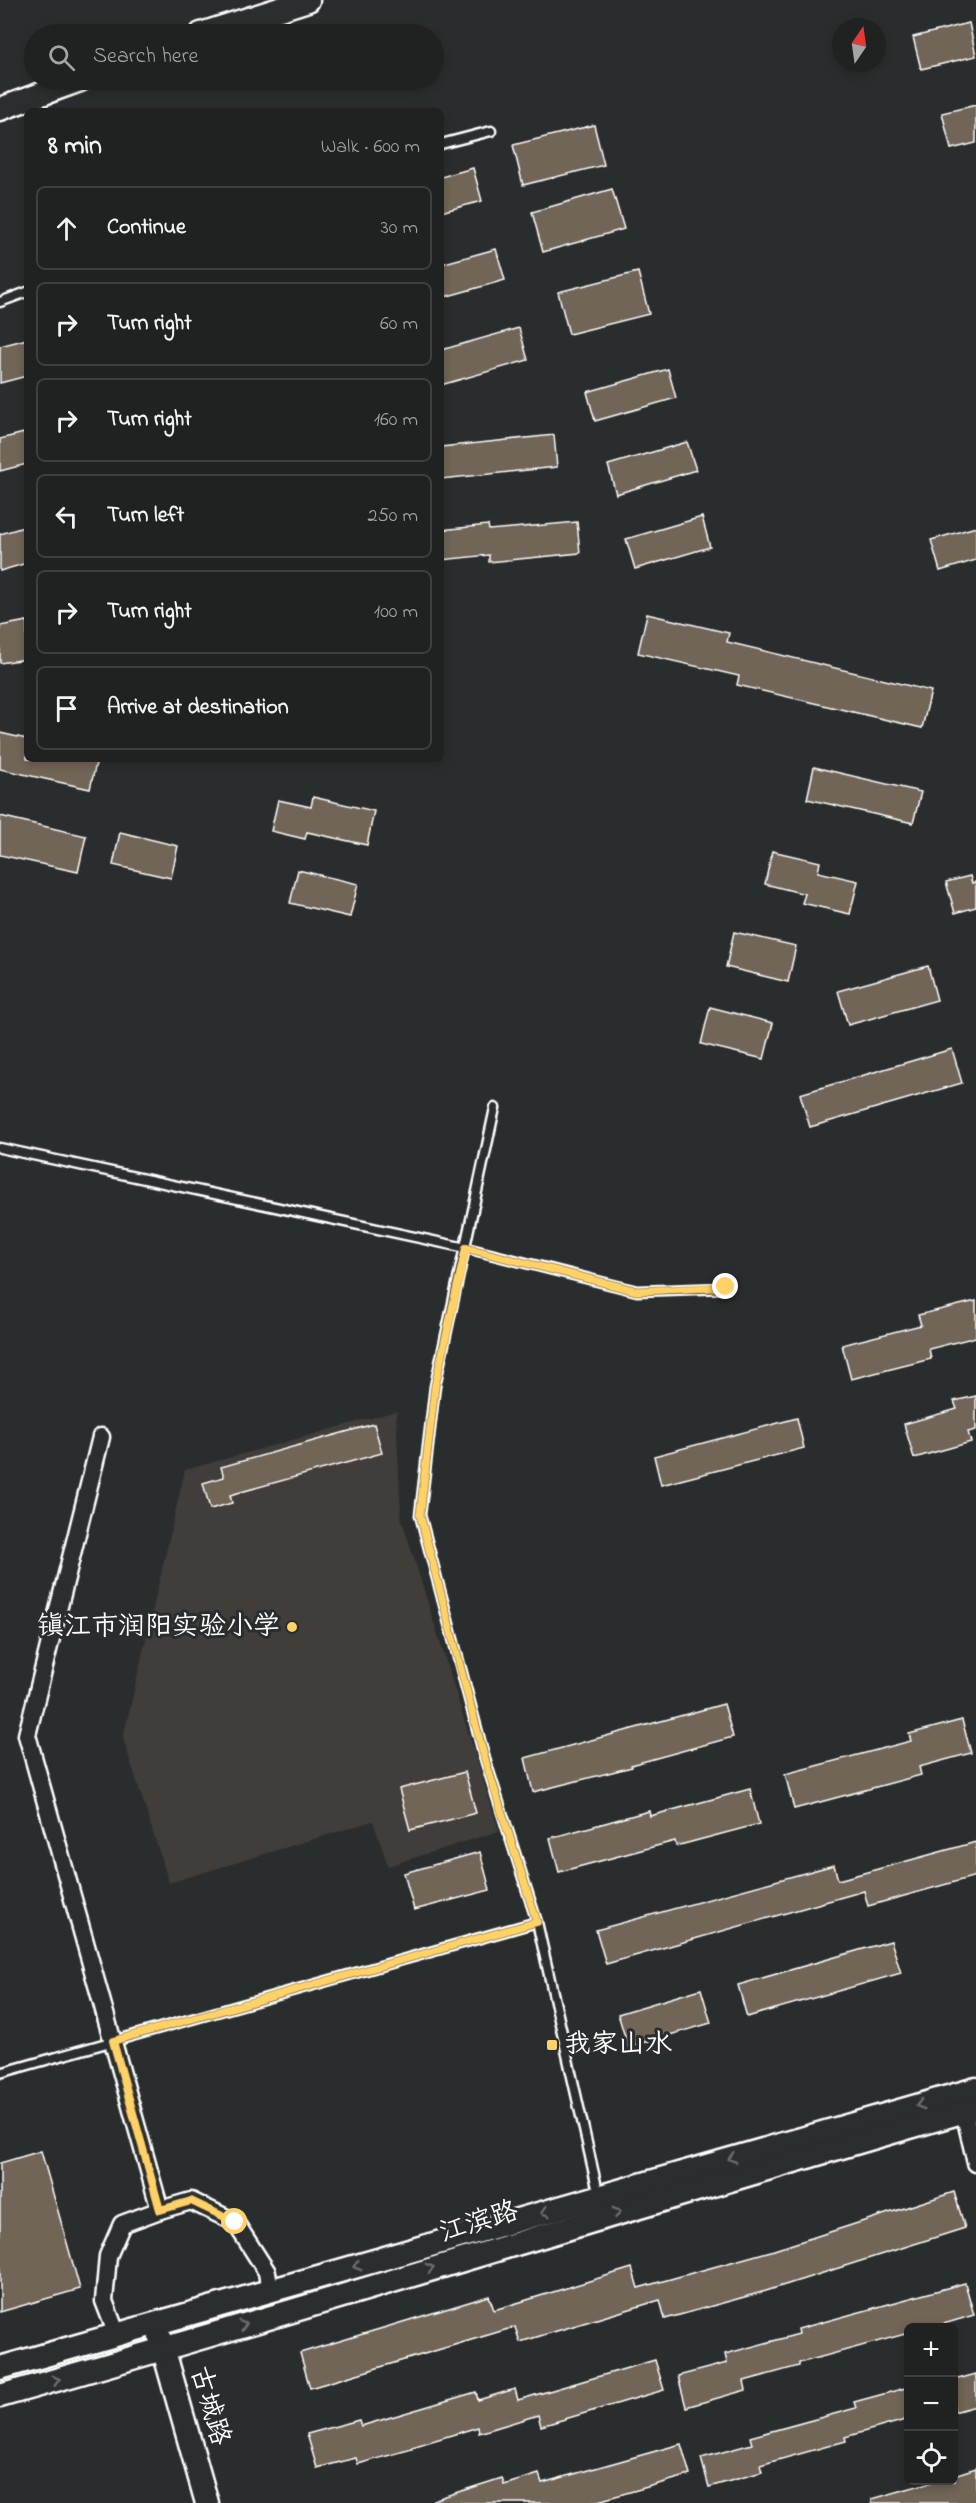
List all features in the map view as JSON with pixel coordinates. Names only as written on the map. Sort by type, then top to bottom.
[{"type":"main road","points":[[232,24],[308,0]]},
{"type":"main road","points":[[0,109],[52,90]]},
{"type":"main road","name":"江滨路","points":[[0,2368],[599,2196],[969,2100]]},
{"type":"main road","name":"江滨路","points":[[0,2396],[163,2350],[530,2238],[969,2100]]},
{"type":"main road","name":"古城路","points":[[156,2324],[207,2503]]},
{"type":"street","points":[[101,1437],[27,1735],[160,2210]]},
{"type":"street","points":[[969,2100],[976,2163]]},
{"type":"street","points":[[117,2335],[104,2301],[108,2256],[122,2224],[191,2201],[235,2222],[267,2272],[270,2291]]},
{"type":"lane","points":[[444,143],[491,131]]},
{"type":"lane","points":[[0,302],[24,293]]},
{"type":"lane","points":[[495,1108],[435,1386],[420,1515],[485,1760],[537,1922],[599,2196]]},
{"type":"lane","points":[[0,1148],[466,1248],[637,1291],[726,1287]]},
{"type":"lane","points":[[0,2073],[537,1922]]},
{"type":"shaded area","name":"镇江市润阳实验小学","points":[[396,1411],[401,1517],[499,1831],[388,1866],[373,1821],[169,1883],[123,1738],[185,1470]]},
{"type":"building","points":[[969,23],[976,56],[921,69],[913,37]]},
{"type":"building","points":[[976,105],[976,143],[951,149],[942,113]]},
{"type":"building","points":[[594,125],[604,165],[523,185],[513,145]]},
{"type":"building","points":[[473,168],[482,201],[444,211],[444,176]]},
{"type":"building","points":[[612,189],[624,229],[543,252],[532,212]]},
{"type":"building","points":[[496,249],[505,280],[444,297],[444,263]]},
{"type":"building","points":[[638,272],[649,314],[569,334],[558,292]]},
{"type":"building","points":[[519,328],[528,360],[444,384],[444,349]]},
{"type":"building","points":[[24,340],[24,377],[0,383],[0,346]]},
{"type":"building","points":[[668,369],[676,398],[595,421],[587,392]]},
{"type":"building","points":[[24,433],[24,465],[0,471],[0,439]]},
{"type":"building","points":[[554,435],[557,467],[444,479],[444,447]]},
{"type":"building","points":[[687,442],[696,470],[616,494],[608,465]]},
{"type":"building","points":[[702,517],[710,547],[635,569],[626,539]]},
{"type":"building","points":[[577,522],[580,553],[489,562],[489,555],[444,560],[444,530],[488,525],[489,530]]},
{"type":"building","points":[[24,527],[24,564],[0,571],[0,534]]},
{"type":"building","points":[[976,527],[976,560],[940,571],[931,540]]},
{"type":"building","points":[[647,614],[729,633],[727,642],[931,691],[922,728],[737,685],[739,676],[638,653]]},
{"type":"building","points":[[24,622],[24,659],[0,663],[0,626]]},
{"type":"building","points":[[0,733],[24,738],[24,762],[96,762],[90,789],[0,769]]},
{"type":"building","points":[[814,767],[921,792],[913,823],[807,799]]},
{"type":"building","points":[[313,797],[374,811],[367,845],[307,832],[305,839],[271,831],[278,800],[311,807]]},
{"type":"building","points":[[0,816],[86,836],[78,872],[0,855]]},
{"type":"building","points":[[120,832],[178,846],[171,878],[113,865]]},
{"type":"building","points":[[772,851],[820,862],[818,872],[858,881],[850,914],[802,903],[805,894],[765,884]]},
{"type":"building","points":[[298,870],[358,884],[350,917],[290,903]]},
{"type":"building","points":[[970,876],[972,883],[976,882],[976,907],[955,913],[946,882]]},
{"type":"building","points":[[734,932],[796,946],[788,982],[726,967]]},
{"type":"building","points":[[928,966],[937,1000],[848,1025],[838,991]]},
{"type":"building","points":[[710,1007],[773,1023],[764,1059],[701,1044]]},
{"type":"building","points":[[952,1049],[962,1083],[810,1127],[800,1094]]},
{"type":"building","points":[[976,1301],[976,1337],[929,1349],[931,1359],[851,1379],[842,1345],[921,1325],[918,1315]]},
{"type":"building","points":[[976,1396],[976,1430],[968,1432],[971,1442],[914,1458],[904,1424],[957,1409],[954,1401]]},
{"type":"building","points":[[797,1418],[804,1448],[661,1485],[654,1456]]},
{"type":"building","points":[[374,1424],[382,1453],[230,1495],[232,1503],[210,1509],[203,1483],[224,1477],[221,1467]]},
{"type":"building","points":[[724,1704],[733,1737],[631,1765],[632,1767],[533,1792],[525,1758]]},
{"type":"building","points":[[962,1720],[971,1753],[919,1767],[921,1775],[794,1809],[785,1774],[911,1741],[909,1734]]},
{"type":"building","points":[[465,1772],[476,1813],[410,1830],[399,1789]]},
{"type":"building","points":[[750,1789],[759,1824],[676,1846],[675,1841],[559,1872],[550,1838],[649,1811],[650,1816]]},
{"type":"building","points":[[976,1842],[976,1876],[868,1906],[864,1891],[606,1964],[596,1930],[834,1865],[838,1880]]},
{"type":"building","points":[[480,1852],[490,1890],[414,1910],[404,1873]]},
{"type":"building","points":[[891,1941],[901,1973],[747,2017],[738,1985]]},
{"type":"building","points":[[701,1989],[711,2023],[628,2047],[618,2014]]},
{"type":"building","points":[[41,2151],[80,2289],[0,2312],[0,2163]]},
{"type":"building","points":[[954,2192],[965,2228],[766,2291],[665,2319],[660,2300],[520,2342],[515,2327],[310,2388],[300,2353],[489,2296],[494,2310],[632,2268],[638,2288],[771,2251]]},
{"type":"building","points":[[965,2283],[974,2315],[947,2323],[904,2323],[904,2334],[799,2363],[799,2366],[744,2381],[746,2390],[686,2407],[678,2376],[727,2363],[725,2354],[799,2334],[798,2329]]},
{"type":"building","points":[[655,2360],[664,2390],[541,2426],[538,2415],[479,2433],[478,2427],[358,2464],[356,2458],[317,2468],[307,2434],[359,2420],[361,2426],[476,2392],[478,2400],[515,2389],[518,2400]]},
{"type":"building","points":[[976,2374],[976,2406],[958,2411],[958,2379]]},
{"type":"building","points":[[904,2388],[904,2420],[845,2437],[846,2441],[760,2465],[762,2472],[709,2487],[701,2458],[752,2444],[750,2437],[856,2408],[854,2402]]},
{"type":"building","points":[[681,2444],[690,2475],[591,2503],[434,2503],[433,2500],[502,2478],[504,2485],[539,2474],[542,2483]]},
{"type":"building","points":[[976,2468],[976,2503],[872,2503],[872,2499],[921,2485],[958,2485],[958,2474]]},
{"type":"place","name":"镇江市润阳实验小学","points":[[292,1627]]},
{"type":"place","name":"我家山水","points":[[552,2045]]},
{"type":"route","points":[[235,2222],[191,2201],[160,2210],[113,2041],[537,1922],[485,1760],[420,1515],[435,1386],[466,1248],[637,1291],[726,1287]]}]
